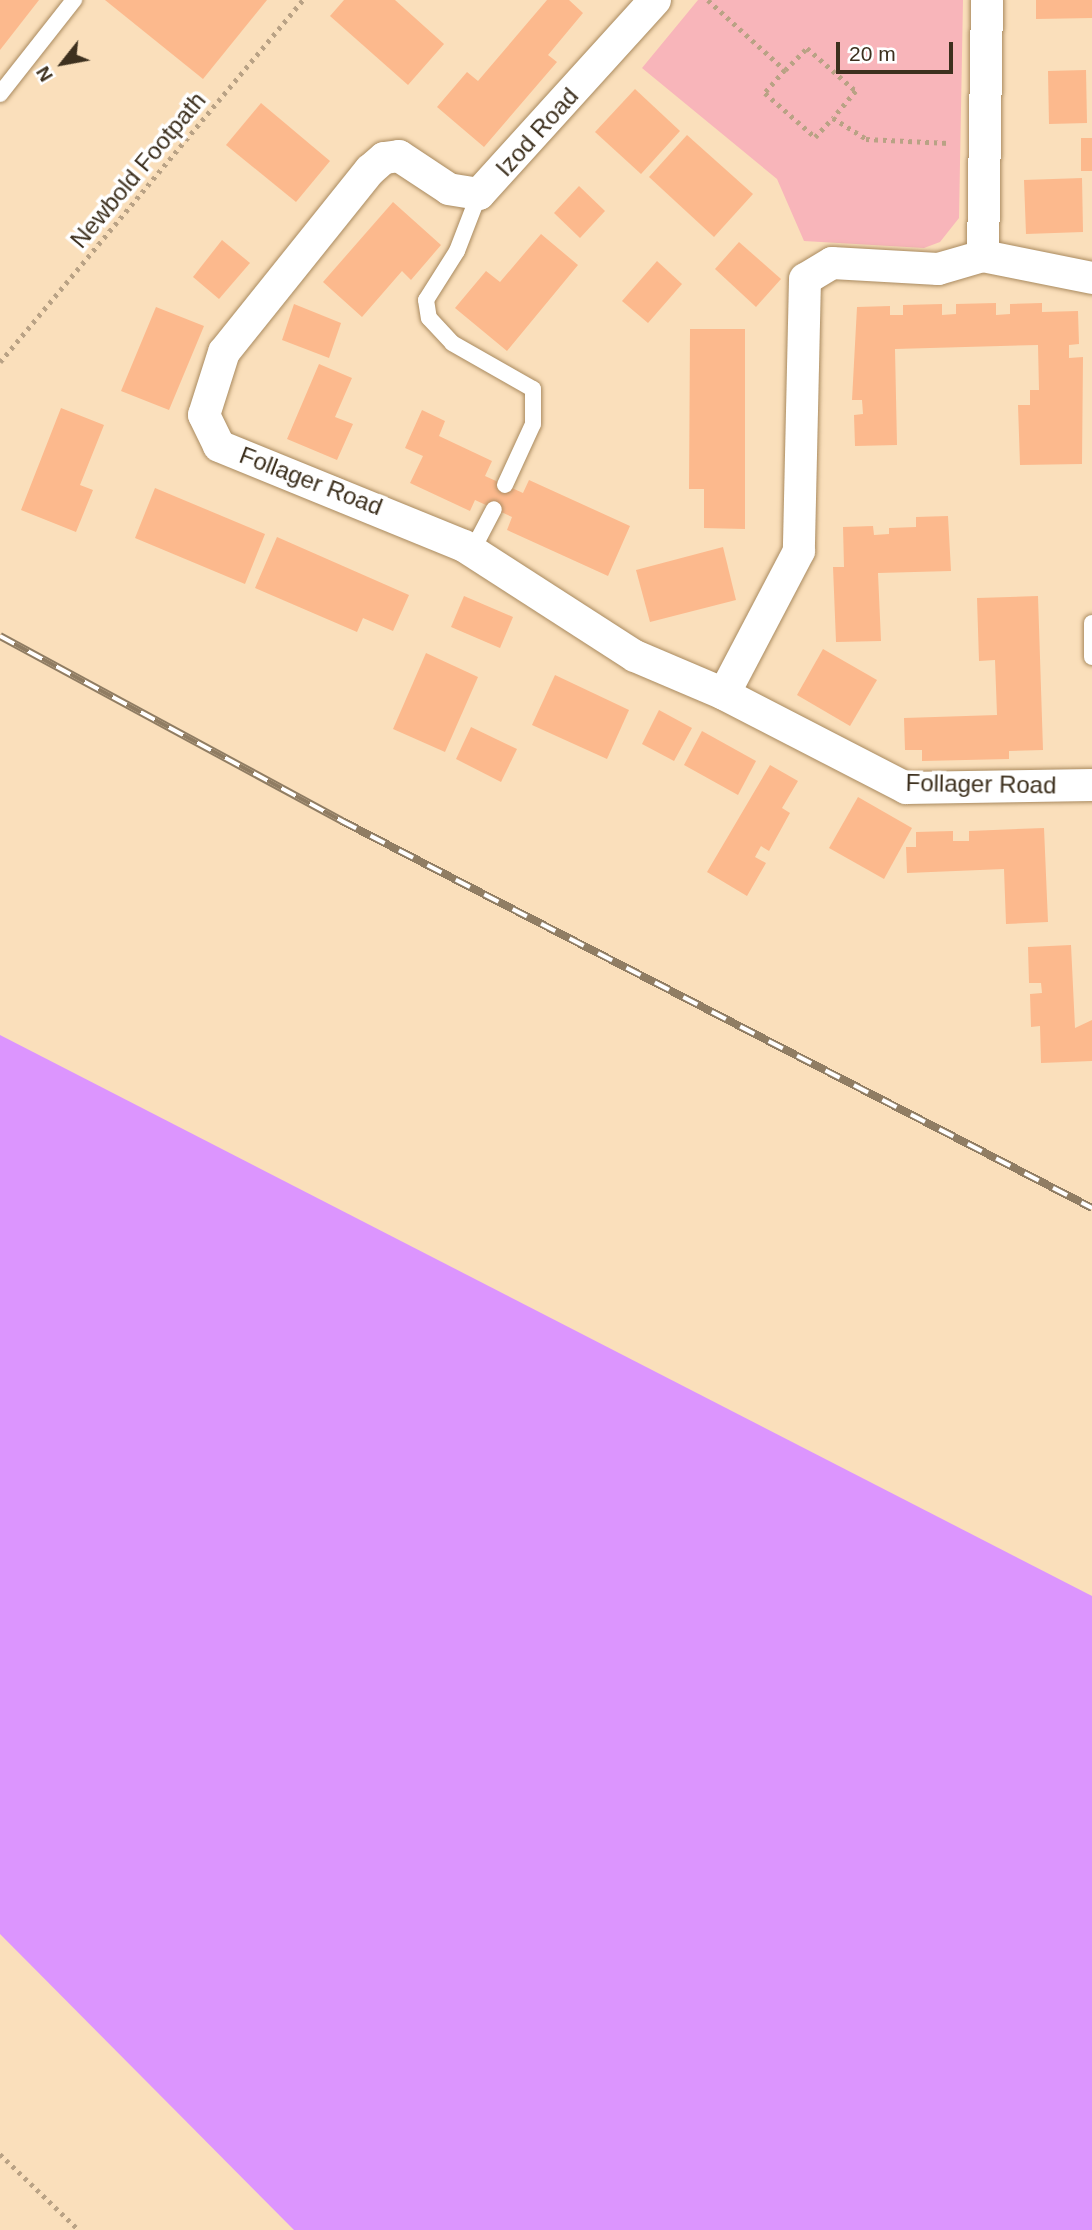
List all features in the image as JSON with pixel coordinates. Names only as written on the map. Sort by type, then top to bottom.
[{"type":"street","name":"Izod Road","points":[[399,156],[449,189],[478,194],[655,0]]},
{"type":"street","points":[[983,256],[987,0]]},
{"type":"street","name":"Follager Road","points":[[399,156],[384,158],[370,170],[224,352],[204,415],[219,446],[399,515],[472,551],[635,656],[724,694],[906,788],[1092,785]]},
{"type":"street","points":[[724,694],[799,551],[804,279],[832,263],[939,269],[983,256],[1092,278]]},
{"type":"lane","points":[[0,94],[74,0]]},
{"type":"lane","points":[[478,194],[457,251],[426,300],[429,318],[452,343],[533,389],[533,424],[505,485]]},
{"type":"lane","points":[[472,551],[494,509]]},
{"type":"lane","points":[[1092,623],[1092,657]]},
{"type":"path","name":"Newbold Footpath","points":[[0,362],[303,0]]},
{"type":"path","points":[[708,0],[785,70]]},
{"type":"path","points":[[807,48],[856,91],[814,136],[765,93],[785,70],[807,48]]},
{"type":"path","points":[[833,118],[866,139],[985,145]]},
{"type":"path","points":[[0,2154],[79,2230]]},
{"type":"shaded area","points":[[698,0],[963,0],[959,218],[940,242],[924,248],[804,241],[777,179],[642,68]]},
{"type":"shaded area","points":[[0,1035],[1092,1596],[1092,2230],[294,2230],[0,1934]]},
{"type":"building","points":[[0,0],[39,0],[0,50]]},
{"type":"building","points":[[105,0],[267,0],[203,79]]},
{"type":"building","points":[[344,0],[395,0],[444,44],[408,85],[330,16]]},
{"type":"building","points":[[547,0],[569,0],[583,13],[548,55],[557,62],[484,147],[437,107],[467,72],[478,81]]},
{"type":"building","points":[[1036,0],[1092,0],[1092,18],[1036,19]]},
{"type":"building","points":[[1086,70],[1087,123],[1049,124],[1048,71]]},
{"type":"building","points":[[635,89],[680,131],[641,174],[595,132]]},
{"type":"building","points":[[261,103],[330,161],[296,202],[226,145]]},
{"type":"building","points":[[687,135],[753,194],[714,237],[649,177]]},
{"type":"building","points":[[1081,138],[1092,138],[1092,171],[1081,171]]},
{"type":"building","points":[[1082,178],[1083,232],[1026,234],[1024,180]]},
{"type":"building","points":[[579,186],[605,211],[580,238],[554,213]]},
{"type":"building","points":[[393,202],[441,245],[411,280],[402,271],[362,317],[323,282]]},
{"type":"building","points":[[541,234],[578,265],[507,351],[455,308],[486,271],[500,282]]},
{"type":"building","points":[[222,240],[250,263],[219,299],[193,277]]},
{"type":"building","points":[[739,242],[781,279],[756,307],[715,269]]},
{"type":"building","points":[[657,261],[682,284],[648,323],[622,301]]},
{"type":"building","points":[[996,303],[996,315],[1010,314],[1010,304],[1042,303],[1042,312],[1078,311],[1079,344],[1069,345],[1069,358],[1083,357],[1082,464],[1020,465],[1018,405],[1030,405],[1030,390],[1039,390],[1038,345],[895,349],[897,445],[855,446],[854,415],[863,414],[862,400],[852,400],[857,307],[890,306],[890,315],[903,315],[903,305],[942,304],[942,315],[956,314],[956,304]]},
{"type":"building","points":[[294,304],[341,323],[329,358],[282,340]]},
{"type":"building","points":[[156,307],[204,326],[169,410],[121,391]]},
{"type":"building","points":[[690,329],[745,329],[745,529],[704,528],[704,489],[689,489]]},
{"type":"building","points":[[319,364],[352,378],[335,417],[353,424],[337,460],[287,439]]},
{"type":"building","points":[[61,408],[104,425],[80,485],[93,490],[76,532],[21,510]]},
{"type":"building","points":[[422,410],[445,421],[439,436],[492,461],[485,476],[523,493],[529,480],[630,526],[608,576],[507,530],[512,517],[475,500],[470,511],[410,483],[423,456],[405,448]]},
{"type":"building","points":[[155,488],[265,534],[245,584],[135,538]]},
{"type":"building","points":[[948,516],[951,571],[878,573],[881,641],[836,642],[833,567],[844,567],[843,527],[873,526],[874,535],[889,534],[889,528],[916,527],[916,517]]},
{"type":"building","points":[[277,537],[409,595],[393,631],[363,618],[357,632],[255,588]]},
{"type":"building","points":[[723,547],[736,600],[650,622],[636,570]]},
{"type":"building","points":[[464,596],[513,617],[500,648],[451,627]]},
{"type":"building","points":[[1038,596],[1043,750],[1009,751],[1009,759],[922,761],[922,750],[905,750],[904,718],[997,715],[995,660],[979,661],[977,598]]},
{"type":"building","points":[[823,649],[877,680],[850,726],[797,695]]},
{"type":"building","points":[[426,653],[478,677],[445,752],[393,729]]},
{"type":"building","points":[[555,675],[629,710],[607,759],[532,725]]},
{"type":"building","points":[[659,710],[692,728],[674,761],[642,744]]},
{"type":"building","points":[[471,727],[517,749],[501,782],[456,759]]},
{"type":"building","points":[[702,731],[756,761],[738,795],[684,765]]},
{"type":"building","points":[[770,765],[798,781],[782,808],[790,813],[769,851],[761,846],[755,857],[766,863],[747,896],[707,872]]},
{"type":"building","points":[[858,797],[912,828],[884,879],[829,848]]},
{"type":"building","points":[[1044,828],[1048,922],[1006,924],[1004,869],[907,873],[906,847],[916,847],[916,832],[953,831],[953,841],[969,841],[969,831]]},
{"type":"building","points":[[1071,945],[1075,1028],[1092,1020],[1092,1061],[1041,1063],[1040,1026],[1031,1027],[1030,994],[1042,993],[1041,983],[1029,983],[1028,947]]},
{"type":"railway","points":[[0,636],[342,821],[1092,1208]]}]
